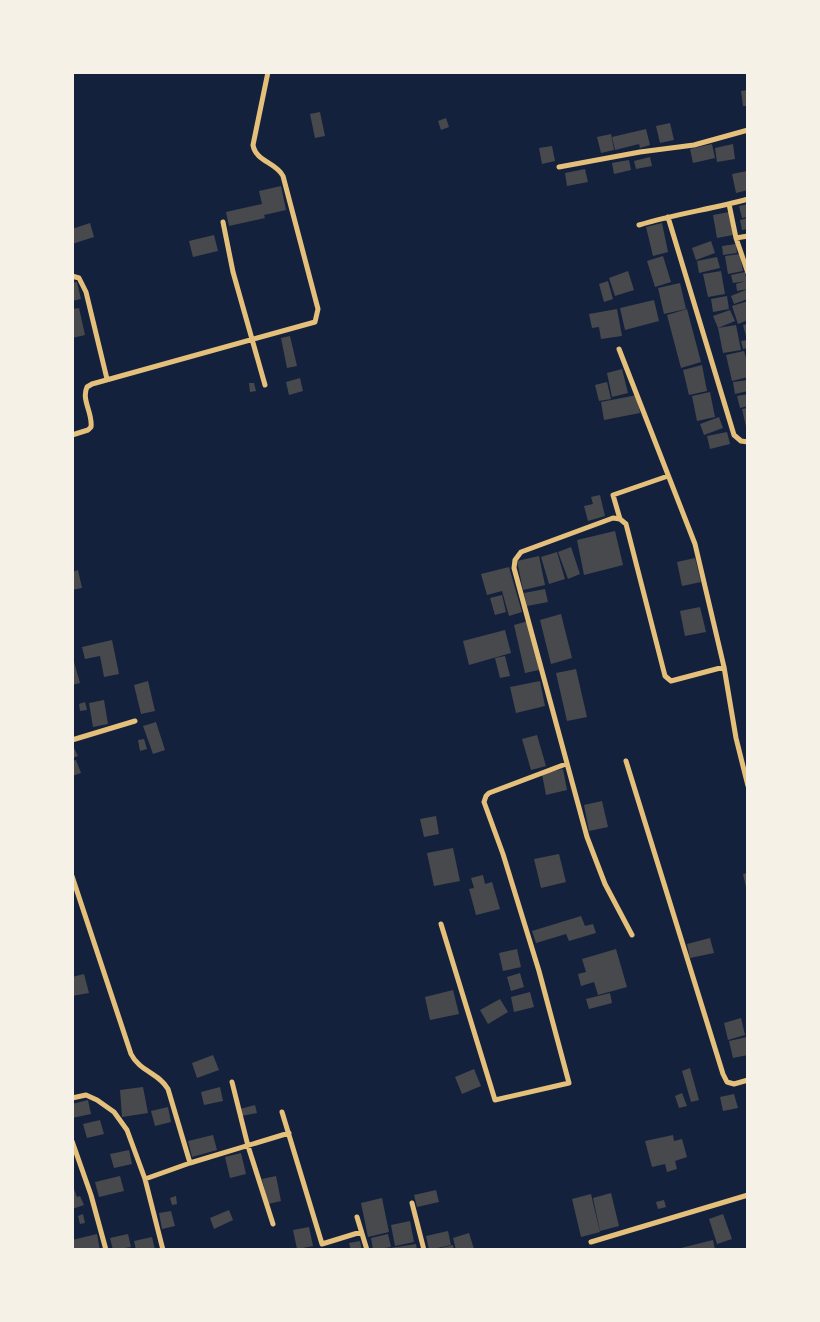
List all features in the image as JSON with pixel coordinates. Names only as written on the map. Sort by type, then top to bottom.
[{"type":"street","points":[[72,435],[88,430],[91,427],[91,418],[85,397],[88,387],[107,379],[315,322],[318,316],[318,309],[283,176],[276,167],[259,158],[254,152],[253,137],[268,72]]},
{"type":"street","points":[[559,167],[640,152],[694,145],[748,130]]},
{"type":"street","points":[[639,225],[748,199]]},
{"type":"street","points":[[729,204],[736,238],[748,273]]},
{"type":"street","points":[[668,217],[734,434],[737,439],[748,442]]},
{"type":"street","points":[[223,222],[233,272],[265,385]]},
{"type":"street","points":[[736,238],[748,236]]},
{"type":"street","points":[[72,276],[79,278],[86,292],[107,379]]},
{"type":"street","points":[[619,349],[699,559],[724,668],[736,738],[748,786]]},
{"type":"street","points":[[620,519],[613,495],[668,476]]},
{"type":"street","points":[[632,935],[604,884],[587,837],[514,568],[515,560],[521,552],[613,518],[620,519],[626,524],[665,676],[671,681],[724,668]]},
{"type":"street","points":[[72,740],[135,721]]},
{"type":"street","points":[[626,761],[722,1074],[727,1082],[734,1084],[748,1080]]},
{"type":"street","points":[[441,924],[495,1100],[569,1083],[539,971],[503,854],[484,802],[489,793],[566,764]]},
{"type":"street","points":[[72,876],[131,1054],[136,1063],[163,1080],[168,1089],[190,1163]]},
{"type":"street","points":[[232,1082],[248,1146],[273,1224]]},
{"type":"street","points":[[72,1098],[86,1095],[114,1112],[127,1130],[145,1179],[163,1250]]},
{"type":"street","points":[[282,1112],[322,1244],[361,1232]]},
{"type":"street","points":[[145,1179],[190,1163],[289,1133]]},
{"type":"street","points":[[72,1141],[91,1194],[106,1250]]},
{"type":"street","points":[[591,1242],[748,1195]]},
{"type":"street","points":[[412,1203],[424,1250]]},
{"type":"street","points":[[357,1217],[366,1250]]},
{"type":"building","points":[[748,90],[748,106],[743,106],[741,91]]},
{"type":"building","points":[[320,112],[325,136],[315,138],[310,114]]},
{"type":"building","points":[[446,118],[449,127],[441,130],[438,121]]},
{"type":"building","points":[[670,123],[674,140],[660,143],[656,126]]},
{"type":"building","points":[[646,129],[650,145],[640,148],[639,144],[615,150],[612,137]]},
{"type":"building","points":[[611,134],[614,150],[601,153],[597,137]]},
{"type":"building","points":[[712,144],[715,158],[693,163],[690,149]]},
{"type":"building","points":[[733,144],[735,159],[717,162],[715,148]]},
{"type":"building","points":[[552,146],[555,161],[542,164],[539,148]]},
{"type":"building","points":[[650,157],[652,166],[636,169],[634,161]]},
{"type":"building","points":[[629,160],[631,170],[614,174],[612,163]]},
{"type":"building","points":[[585,169],[588,182],[567,186],[565,173]]},
{"type":"building","points":[[747,171],[748,190],[736,193],[732,174]]},
{"type":"building","points":[[281,186],[286,210],[264,215],[265,218],[229,226],[226,212],[262,204],[259,191]]},
{"type":"building","points":[[748,204],[748,217],[742,218],[739,206]]},
{"type":"building","points":[[729,212],[733,235],[717,238],[713,215]]},
{"type":"building","points":[[748,218],[748,229],[742,230],[740,220]]},
{"type":"building","points":[[90,223],[94,237],[72,244],[72,229]]},
{"type":"building","points":[[662,223],[668,252],[653,256],[646,227]]},
{"type":"building","points":[[214,235],[218,251],[193,257],[189,241]]},
{"type":"building","points":[[711,241],[715,253],[696,260],[692,248]]},
{"type":"building","points":[[736,244],[737,253],[723,255],[722,246]]},
{"type":"building","points":[[740,254],[743,271],[728,274],[725,256]]},
{"type":"building","points":[[663,256],[671,282],[655,287],[647,261]]},
{"type":"building","points":[[717,257],[720,268],[699,273],[697,261]]},
{"type":"building","points":[[628,271],[634,290],[615,296],[609,278]]},
{"type":"building","points":[[721,271],[725,294],[708,297],[703,274]]},
{"type":"building","points":[[745,272],[747,281],[733,283],[731,275]]},
{"type":"building","points":[[608,281],[613,299],[604,302],[599,284]]},
{"type":"building","points":[[746,281],[748,289],[737,291],[736,284]]},
{"type":"building","points":[[77,282],[81,299],[72,301],[72,283]]},
{"type":"building","points":[[680,283],[686,309],[664,314],[658,288]]},
{"type":"building","points":[[748,289],[748,299],[734,304],[731,296]]},
{"type":"building","points":[[727,296],[729,309],[713,312],[711,299]]},
{"type":"building","points":[[654,300],[659,321],[625,330],[620,308]]},
{"type":"building","points":[[748,301],[748,320],[738,324],[732,306]]},
{"type":"building","points":[[79,308],[85,335],[72,338],[72,309]]},
{"type":"building","points":[[617,309],[622,336],[601,339],[599,327],[592,328],[589,314]]},
{"type":"building","points":[[687,309],[701,362],[681,368],[667,315]]},
{"type":"building","points":[[730,310],[735,321],[718,328],[713,316]]},
{"type":"building","points":[[748,324],[748,348],[743,349],[741,341],[747,340],[743,325]]},
{"type":"building","points":[[736,325],[741,350],[723,353],[718,328]]},
{"type":"building","points":[[290,336],[297,366],[287,368],[281,338]]},
{"type":"building","points":[[744,351],[748,365],[748,377],[732,381],[726,355]]},
{"type":"building","points":[[702,365],[707,391],[689,395],[683,370]]},
{"type":"building","points":[[622,369],[628,393],[612,397],[607,373]]},
{"type":"building","points":[[300,378],[303,391],[289,395],[286,382]]},
{"type":"building","points":[[748,380],[748,391],[735,394],[733,382]]},
{"type":"building","points":[[607,382],[611,399],[599,401],[595,385]]},
{"type":"building","points":[[249,383],[254,383],[256,391],[250,392]]},
{"type":"building","points":[[710,392],[715,417],[697,421],[692,396]]},
{"type":"building","points":[[748,394],[748,406],[740,408],[737,396]]},
{"type":"building","points":[[637,395],[640,413],[604,420],[601,402]]},
{"type":"building","points":[[748,408],[748,431],[747,431],[742,409]]},
{"type":"building","points":[[719,417],[723,428],[704,435],[700,424]]},
{"type":"building","points":[[727,432],[730,444],[710,449],[707,436]]},
{"type":"building","points":[[600,495],[605,516],[588,521],[584,506],[593,504],[591,497]]},
{"type":"building","points":[[615,531],[623,565],[584,575],[577,540]]},
{"type":"building","points":[[571,547],[580,574],[568,579],[558,552]]},
{"type":"building","points":[[557,552],[565,579],[549,584],[541,557]]},
{"type":"building","points":[[539,556],[545,585],[523,590],[517,561]]},
{"type":"building","points":[[695,558],[701,582],[682,586],[677,562]]},
{"type":"building","points":[[509,567],[522,612],[509,616],[502,591],[487,595],[481,574]]},
{"type":"building","points":[[78,570],[82,588],[72,590],[72,572]]},
{"type":"building","points":[[545,589],[548,602],[527,606],[524,593]]},
{"type":"building","points":[[502,595],[506,612],[495,615],[490,598]]},
{"type":"building","points":[[700,607],[706,632],[685,636],[680,611]]},
{"type":"building","points":[[561,614],[572,658],[551,664],[540,620]]},
{"type":"building","points":[[528,621],[539,670],[525,673],[514,625]]},
{"type":"building","points":[[505,630],[511,653],[469,665],[463,641]]},
{"type":"building","points":[[112,640],[119,674],[104,677],[100,656],[85,659],[82,647]]},
{"type":"building","points":[[72,655],[80,683],[72,685]]},
{"type":"building","points":[[505,656],[510,676],[500,678],[495,658]]},
{"type":"building","points":[[576,669],[587,717],[567,721],[556,673]]},
{"type":"building","points":[[148,681],[155,711],[141,714],[134,685]]},
{"type":"building","points":[[540,681],[545,706],[516,713],[510,687]]},
{"type":"building","points":[[104,700],[108,724],[93,727],[89,703]]},
{"type":"building","points":[[85,702],[87,710],[80,711],[79,704]]},
{"type":"building","points":[[156,722],[165,750],[153,754],[143,726]]},
{"type":"building","points":[[537,735],[546,766],[531,770],[522,739]]},
{"type":"building","points":[[144,739],[147,749],[140,751],[138,740]]},
{"type":"building","points":[[72,744],[78,756],[72,758]]},
{"type":"building","points":[[76,760],[81,773],[72,776],[72,761]]},
{"type":"building","points":[[563,769],[567,790],[546,795],[542,774]]},
{"type":"building","points":[[602,801],[608,827],[589,831],[584,805]]},
{"type":"building","points":[[436,816],[439,834],[424,837],[420,819]]},
{"type":"building","points":[[453,848],[460,881],[434,886],[427,853]]},
{"type":"building","points":[[559,854],[566,882],[541,888],[534,859]]},
{"type":"building","points":[[748,873],[748,887],[746,887],[743,874]]},
{"type":"building","points":[[483,875],[485,884],[492,882],[500,909],[476,915],[469,889],[474,888],[471,878]]},
{"type":"building","points":[[581,916],[585,926],[593,924],[596,933],[569,941],[566,934],[536,943],[532,931]]},
{"type":"building","points":[[710,938],[714,953],[690,958],[687,944]]},
{"type":"building","points":[[517,949],[521,967],[503,971],[499,953]]},
{"type":"building","points":[[616,949],[627,987],[598,995],[594,982],[581,986],[578,974],[586,972],[582,959]]},
{"type":"building","points":[[520,973],[524,987],[511,991],[507,977]]},
{"type":"building","points":[[84,974],[89,993],[72,996],[72,977]]},
{"type":"building","points":[[453,990],[459,1014],[430,1020],[425,997]]},
{"type":"building","points":[[530,992],[534,1007],[514,1012],[511,997]]},
{"type":"building","points":[[610,993],[612,1003],[589,1009],[586,999]]},
{"type":"building","points":[[500,999],[508,1012],[488,1024],[480,1010]]},
{"type":"building","points":[[741,1018],[745,1035],[728,1040],[724,1023]]},
{"type":"building","points":[[747,1037],[748,1055],[733,1058],[729,1041]]},
{"type":"building","points":[[213,1055],[219,1070],[197,1078],[192,1063]]},
{"type":"building","points":[[690,1068],[699,1100],[691,1102],[682,1071]]},
{"type":"building","points":[[474,1069],[481,1086],[462,1094],[455,1077]]},
{"type":"building","points":[[143,1087],[148,1113],[122,1117],[120,1090]]},
{"type":"building","points":[[220,1087],[223,1101],[204,1105],[201,1092]]},
{"type":"building","points":[[682,1093],[687,1106],[679,1108],[675,1096]]},
{"type":"building","points":[[734,1094],[738,1108],[723,1111],[720,1097]]},
{"type":"building","points":[[88,1100],[91,1114],[72,1118],[72,1104]]},
{"type":"building","points":[[255,1105],[257,1113],[241,1116],[240,1109]]},
{"type":"building","points":[[168,1107],[171,1122],[155,1126],[151,1111]]},
{"type":"building","points":[[100,1120],[104,1134],[87,1138],[83,1124]]},
{"type":"building","points":[[213,1135],[217,1150],[192,1157],[188,1141]]},
{"type":"building","points":[[673,1135],[674,1141],[682,1139],[687,1157],[675,1161],[677,1169],[667,1172],[665,1164],[652,1167],[645,1141]]},
{"type":"building","points":[[129,1150],[132,1164],[114,1168],[110,1154]]},
{"type":"building","points":[[241,1153],[246,1174],[230,1178],[225,1157]]},
{"type":"building","points":[[120,1176],[124,1191],[99,1197],[95,1182]]},
{"type":"building","points":[[276,1176],[281,1201],[268,1204],[262,1179]]},
{"type":"building","points":[[72,1189],[74,1189],[77,1197],[80,1196],[84,1205],[72,1209]]},
{"type":"building","points":[[436,1190],[439,1202],[417,1207],[414,1195]]},
{"type":"building","points":[[611,1193],[619,1226],[600,1231],[593,1198]]},
{"type":"building","points":[[591,1194],[600,1232],[581,1237],[572,1199]]},
{"type":"building","points":[[176,1196],[177,1204],[172,1205],[170,1198]]},
{"type":"building","points":[[382,1198],[389,1232],[368,1237],[361,1203]]},
{"type":"building","points":[[664,1200],[666,1207],[658,1209],[656,1202]]},
{"type":"building","points":[[229,1210],[233,1220],[214,1229],[210,1218]]},
{"type":"building","points":[[171,1211],[175,1226],[162,1229],[159,1213]]},
{"type":"building","points":[[83,1214],[85,1223],[80,1224],[78,1216]]},
{"type":"building","points":[[723,1214],[732,1239],[717,1244],[709,1219]]},
{"type":"building","points":[[410,1221],[414,1242],[395,1246],[391,1225]]},
{"type":"building","points":[[309,1227],[313,1246],[297,1249],[293,1230]]},
{"type":"building","points":[[448,1231],[451,1245],[429,1250],[426,1236]]},
{"type":"building","points":[[469,1233],[474,1249],[456,1250],[453,1238]]},
{"type":"building","points":[[97,1234],[100,1250],[72,1250],[72,1240]]},
{"type":"building","points":[[128,1234],[131,1247],[113,1250],[110,1238]]},
{"type":"building","points":[[388,1234],[391,1247],[373,1250],[371,1238]]},
{"type":"building","points":[[152,1237],[155,1250],[136,1250],[134,1241]]},
{"type":"building","points":[[713,1240],[715,1250],[677,1249]]},
{"type":"building","points":[[360,1241],[362,1250],[351,1250],[349,1243]]},
{"type":"building","points":[[416,1244],[417,1250],[390,1250],[390,1248]]},
{"type":"building","points":[[453,1245],[454,1250],[437,1250],[437,1249]]}]
